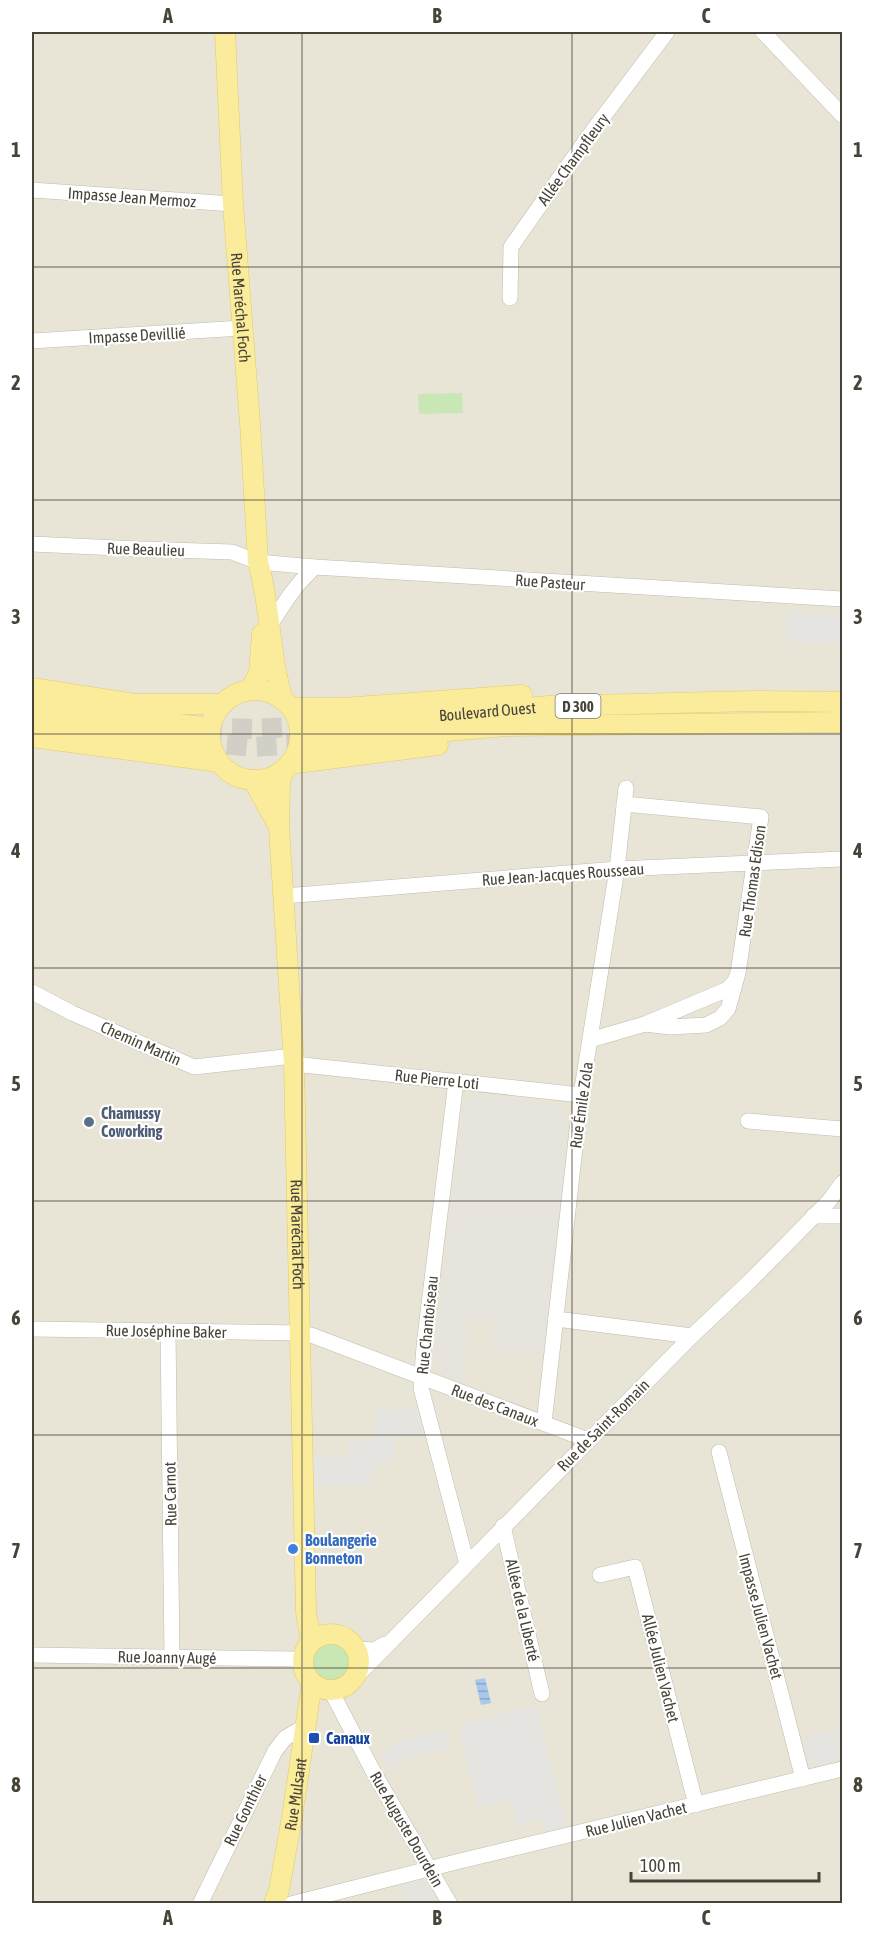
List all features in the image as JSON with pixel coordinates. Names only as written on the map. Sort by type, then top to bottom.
[{"type":"main road","name":"Rue Maréchal Foch","points":[[225,32],[233,204],[258,562],[264,583],[275,675],[287,704]]},
{"type":"main road","name":"Rue Maréchal Foch","points":[[250,690],[259,674],[264,583]]},
{"type":"main road","points":[[32,688],[135,704],[223,704]]},
{"type":"main road","points":[[586,725],[287,766],[270,777],[253,780],[239,777],[226,770],[219,762],[212,749],[211,729],[216,713],[223,704],[240,693],[250,690],[263,691],[287,704],[344,708],[549,693],[707,695],[755,701]]},
{"type":"main road","name":"Boulevard Ouest","points":[[843,702],[755,701],[549,706],[314,735],[506,726],[843,722]]},
{"type":"main road","points":[[287,704],[297,718],[300,738],[297,749],[287,766]]},
{"type":"main road","points":[[32,705],[199,734],[32,720]]},
{"type":"main road","points":[[32,737],[219,762]]},
{"type":"main road","name":"Rue Maréchal Foch","points":[[287,766],[280,781],[279,828],[294,1060],[306,1612],[311,1642]]},
{"type":"main road","name":"Rue Maréchal Foch","points":[[253,780],[279,828]]},
{"type":"main road","points":[[338,1634],[348,1639],[356,1649],[360,1662],[358,1671],[354,1679],[343,1688],[321,1689],[306,1675],[303,1660],[306,1649],[311,1642],[324,1635],[338,1634]]},
{"type":"main road","name":"Rue Mulsant","points":[[274,1904],[279,1890],[291,1827],[312,1683]]},
{"type":"street","name":"Allée Champfleury","points":[[510,298],[511,247],[588,137],[667,32]]},
{"type":"street","points":[[763,32],[843,115]]},
{"type":"street","name":"Impasse Jean Mermoz","points":[[32,190],[233,204]]},
{"type":"street","name":"Impasse Devillié","points":[[32,341],[242,328]]},
{"type":"street","name":"Rue Beaulieu","points":[[32,544],[232,552],[258,562]]},
{"type":"street","name":"Rue Pasteur","points":[[258,562],[843,599]]},
{"type":"street","points":[[270,626],[298,585],[315,567]]},
{"type":"street","name":"Rue Émile Zola","points":[[544,1423],[581,1095],[617,869],[626,788]]},
{"type":"street","name":"Rue Thomas Edison","points":[[624,804],[761,818],[738,973],[734,996],[728,1009],[720,1018],[706,1025],[670,1027],[645,1024]]},
{"type":"street","name":"Rue Jean-Jacques Rousseau","points":[[284,896],[617,869],[843,859]]},
{"type":"street","name":"Rue Thomas Edison","points":[[590,1040],[645,1024],[728,989],[738,973]]},
{"type":"street","name":"Chemin Martin","points":[[32,992],[72,1013],[194,1066],[294,1060]]},
{"type":"street","name":"Rue Pierre Loti","points":[[294,1060],[581,1095]]},
{"type":"street","name":"Rue Chantoiseau","points":[[456,1081],[421,1388],[467,1564]]},
{"type":"street","points":[[747,1121],[843,1129]]},
{"type":"street","name":"Rue de Saint-Romain","points":[[354,1679],[588,1440],[813,1216],[836,1201],[843,1184]]},
{"type":"street","points":[[813,1216],[843,1216]]},
{"type":"street","points":[[556,1319],[692,1336]]},
{"type":"street","name":"Rue Joséphine Baker","points":[[32,1329],[301,1333]]},
{"type":"street","name":"Rue Carnot","points":[[168,1331],[172,1656]]},
{"type":"street","name":"Rue des Canaux","points":[[301,1333],[588,1440]]},
{"type":"street","name":"Impasse Julien Vachet","points":[[719,1452],[803,1779]]},
{"type":"street","name":"Allée de la Liberté","points":[[503,1526],[543,1694]]},
{"type":"street","name":"Allée Julien Vachet","points":[[600,1575],[635,1567],[696,1805]]},
{"type":"street","name":"Rue de Saint-Romain","points":[[356,1649],[375,1650],[395,1637]]},
{"type":"street","name":"Rue Joanny Augé","points":[[32,1655],[303,1660]]},
{"type":"street","name":"Rue Auguste Dourdein","points":[[331,1690],[374,1773],[450,1904]]},
{"type":"street","name":"Rue Gonthier","points":[[200,1904],[275,1751],[285,1738],[304,1727]]},
{"type":"street","name":"Rue Julien Vachet","points":[[291,1904],[843,1769]]},
{"type":"shaded area","points":[[32,32],[842,32],[842,1903],[32,1904]]},
{"type":"shaded area","points":[[787,613],[842,616],[842,644],[785,641]]},
{"type":"shaded area","points":[[475,1094],[557,1104],[566,1115],[562,1147],[567,1147],[543,1356],[491,1350],[494,1324],[470,1321],[462,1383],[441,1374],[434,1360],[463,1103]]},
{"type":"shaded area","points":[[417,1409],[424,1435],[394,1437],[395,1460],[373,1463],[374,1485],[314,1486],[313,1458],[349,1456],[349,1442],[375,1440],[375,1410]]},
{"type":"shaded area","points":[[535,1705],[567,1825],[547,1832],[543,1818],[518,1825],[510,1799],[479,1807],[458,1726]]},
{"type":"shaded area","points":[[842,1729],[842,1758],[818,1764],[809,1761],[803,1738]]},
{"type":"shaded area","points":[[445,1730],[449,1748],[406,1758],[390,1769],[381,1753],[399,1741]]},
{"type":"shaded area","points":[[423,1878],[437,1903],[406,1903],[401,1884]]},
{"type":"green space","points":[[462,393],[463,413],[419,414],[418,394]]},
{"type":"green space","points":[[331,1644],[344,1650],[350,1663],[344,1676],[331,1682],[318,1676],[312,1663],[318,1650]]},
{"type":"water","points":[[485,1678],[491,1703],[481,1705],[475,1680]]},
{"type":"tunnel","points":[[202,727],[253,729],[314,726]]},
{"type":"tunnel","points":[[197,741],[253,747],[314,743]]},
{"type":"place","name":"Chamussy Coworking","points":[[89,1122]]},
{"type":"place","name":"Boulangerie Bonneton","points":[[293,1549]]},
{"type":"place","name":"Canaux","points":[[314,1738]]}]
